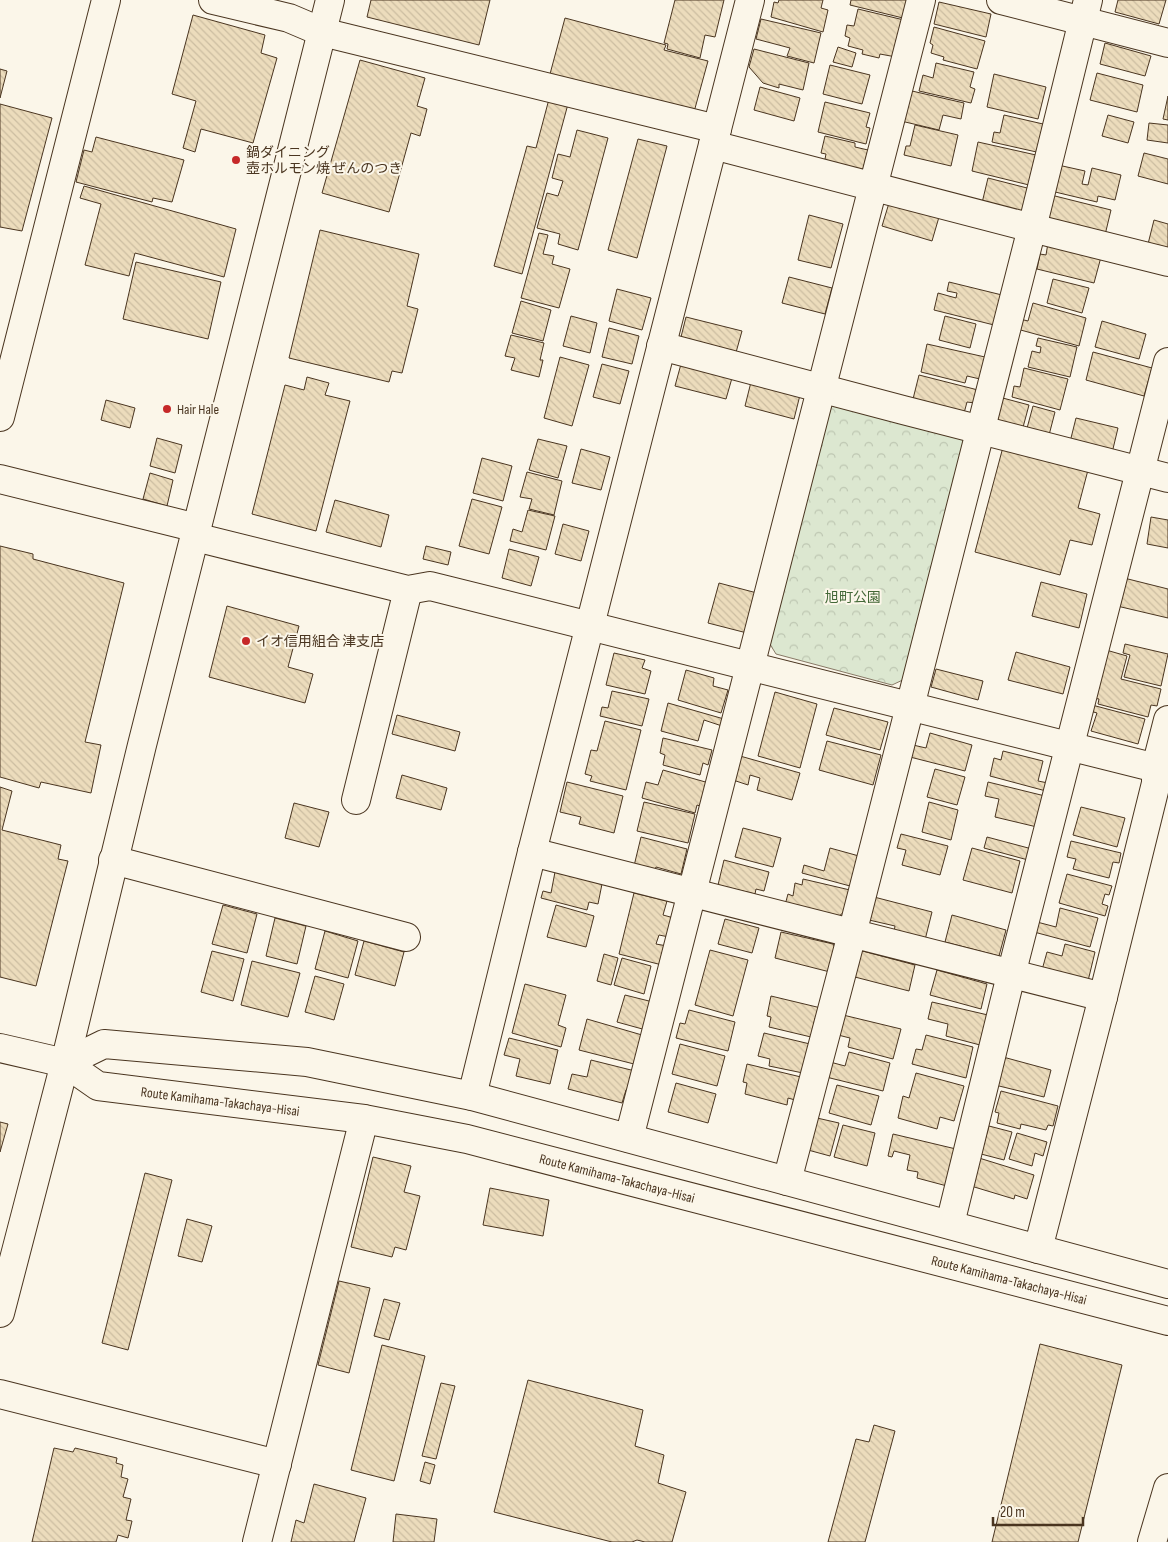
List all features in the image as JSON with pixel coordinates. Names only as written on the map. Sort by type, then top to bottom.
[{"type":"street","points":[[0,417],[106,0]]},
{"type":"street","points":[[213,0],[289,18],[322,32],[715,137],[872,187],[1168,262]]},
{"type":"street","points":[[0,1313],[65,1063],[114,860],[330,0]]},
{"type":"street","points":[[472,1096],[532,852],[750,0]]},
{"type":"street","points":[[629,1138],[921,0]]},
{"type":"street","points":[[1001,0],[1085,11],[1168,43]]},
{"type":"street","points":[[787,1181],[1032,228],[1085,11]]},
{"type":"street","points":[[661,346],[1168,478]]},
{"type":"street","points":[[950,1224],[1011,975],[1168,362]]},
{"type":"street","points":[[0,479],[408,590],[430,586],[1162,769]]},
{"type":"street","points":[[356,800],[408,590]]},
{"type":"street","points":[[1038,1249],[1156,783],[1162,769],[1168,720]]},
{"type":"street","points":[[532,852],[1103,998]]},
{"type":"street","points":[[114,860],[406,937]]},
{"type":"street","points":[[65,1063],[104,1044],[307,1062],[472,1096],[1168,1284]]},
{"type":"street","name":"Route Kamihama-Takachaya-Hisai","points":[[0,1048],[65,1063],[98,1086],[364,1119],[467,1138],[1168,1321]]},
{"type":"street","points":[[257,1542],[364,1119]]},
{"type":"street","points":[[0,1394],[277,1464]]},
{"type":"street","points":[[1152,1542],[1168,1488]]},
{"type":"green space","name":"旭町公園","points":[[830,400],[966,435],[907,678],[892,685],[776,654],[768,641]]},
{"type":"building","points":[[371,0],[490,0],[479,45],[367,17]]},
{"type":"building","points":[[675,0],[724,0],[715,37],[705,35],[700,58],[667,49],[668,44],[664,43]]},
{"type":"building","points":[[779,0],[823,0],[821,8],[828,10],[823,32],[771,17],[774,2],[778,3]]},
{"type":"building","points":[[851,0],[907,0],[907,19],[850,5]]},
{"type":"building","points":[[1118,0],[1166,0],[1159,24],[1115,12]]},
{"type":"building","points":[[939,2],[991,14],[986,37],[934,24]]},
{"type":"building","points":[[858,9],[904,20],[896,57],[880,54],[879,58],[862,54],[863,50],[848,46],[850,38],[845,36],[847,25],[854,26]]},
{"type":"building","points":[[193,15],[265,35],[261,53],[277,58],[253,143],[201,129],[195,152],[183,148],[196,101],[172,94]]},
{"type":"building","points":[[565,18],[666,45],[664,50],[708,61],[694,112],[550,74]]},
{"type":"building","points":[[761,19],[821,33],[814,63],[787,56],[790,48],[756,39]]},
{"type":"building","points":[[934,27],[985,41],[977,69],[943,60],[944,57],[931,53],[933,45],[930,43]]},
{"type":"building","points":[[1105,43],[1151,56],[1145,76],[1100,64]]},
{"type":"building","points":[[838,47],[856,53],[852,67],[833,62]]},
{"type":"building","points":[[754,49],[809,63],[803,90],[779,84],[779,88],[763,83],[749,67]]},
{"type":"building","points":[[360,60],[425,78],[417,106],[427,109],[420,136],[411,133],[389,212],[322,193]]},
{"type":"building","points":[[936,63],[974,72],[970,87],[975,89],[971,103],[919,91],[923,75],[933,78]]},
{"type":"building","points":[[830,65],[870,75],[862,104],[823,94]]},
{"type":"building","points":[[0,69],[7,71],[0,98]]},
{"type":"building","points":[[1097,73],[1143,85],[1137,112],[1090,100]]},
{"type":"building","points":[[994,74],[1046,87],[1038,119],[987,107]]},
{"type":"building","points":[[760,87],[800,98],[794,121],[754,110]]},
{"type":"building","points":[[912,91],[964,103],[961,119],[943,115],[939,130],[901,121]]},
{"type":"building","points":[[1168,96],[1168,120],[1163,119]]},
{"type":"building","points":[[549,99],[568,104],[522,274],[494,266],[527,146],[536,148]]},
{"type":"building","points":[[825,102],[870,113],[866,127],[870,128],[866,144],[818,132]]},
{"type":"building","points":[[0,104],[52,118],[22,231],[0,227]]},
{"type":"building","points":[[1004,115],[1043,124],[1041,134],[1045,135],[1041,153],[992,142],[994,132],[1000,133]]},
{"type":"building","points":[[1108,115],[1134,122],[1128,143],[1102,136]]},
{"type":"building","points":[[1149,123],[1168,125],[1168,143],[1147,140]]},
{"type":"building","points":[[915,125],[958,135],[951,166],[904,155],[906,146],[910,146]]},
{"type":"building","points":[[577,130],[608,138],[578,250],[558,244],[560,234],[537,228],[547,193],[558,196],[563,181],[552,178],[558,154],[570,157]]},
{"type":"building","points":[[825,136],[855,143],[855,147],[868,150],[862,173],[824,164],[826,154],[821,153]]},
{"type":"building","points":[[96,137],[184,160],[172,202],[153,198],[152,202],[76,182],[84,150],[92,152]]},
{"type":"building","points":[[638,139],[667,146],[637,258],[608,250]]},
{"type":"building","points":[[978,142],[1036,155],[1029,185],[972,171]]},
{"type":"building","points":[[1144,153],[1168,159],[1168,184],[1138,176]]},
{"type":"building","points":[[1058,165],[1085,171],[1082,184],[1088,185],[1092,168],[1121,175],[1115,200],[1098,196],[1097,202],[1051,191]]},
{"type":"building","points":[[988,178],[1031,189],[1025,214],[982,203]]},
{"type":"building","points":[[84,186],[236,229],[224,277],[135,253],[129,276],[85,265],[101,204],[80,198]]},
{"type":"building","points":[[1051,195],[1111,210],[1105,235],[1045,220]]},
{"type":"building","points":[[889,203],[939,217],[932,241],[882,226]]},
{"type":"building","points":[[809,215],[843,224],[831,268],[798,260]]},
{"type":"building","points":[[1154,220],[1168,224],[1168,249],[1148,244]]},
{"type":"building","points":[[320,230],[419,254],[407,306],[418,309],[402,373],[392,371],[389,382],[289,358]]},
{"type":"building","points":[[539,233],[548,235],[543,254],[554,256],[552,264],[570,269],[559,308],[521,298]]},
{"type":"building","points":[[1048,243],[1101,257],[1094,283],[1037,269],[1040,254],[1046,255]]},
{"type":"building","points":[[136,262],[221,282],[208,339],[123,319]]},
{"type":"building","points":[[789,277],[832,288],[825,314],[782,303]]},
{"type":"building","points":[[1053,279],[1089,288],[1082,313],[1047,303]]},
{"type":"building","points":[[949,282],[1002,295],[994,325],[934,310],[938,293],[956,298],[957,293],[947,291]]},
{"type":"building","points":[[617,289],[651,298],[642,330],[609,321]]},
{"type":"building","points":[[521,301],[551,310],[543,341],[512,333]]},
{"type":"building","points":[[1033,303],[1086,318],[1079,346],[1017,329],[1020,319],[1028,321]]},
{"type":"building","points":[[571,316],[597,323],[590,353],[563,346]]},
{"type":"building","points":[[945,316],[976,324],[970,348],[939,340]]},
{"type":"building","points":[[686,317],[742,331],[735,356],[680,341]]},
{"type":"building","points":[[1102,321],[1146,334],[1139,359],[1095,347]]},
{"type":"building","points":[[609,328],[639,336],[632,364],[602,357]]},
{"type":"building","points":[[511,335],[544,343],[539,377],[511,370],[515,358],[505,356]]},
{"type":"building","points":[[1038,338],[1077,347],[1070,377],[1028,367],[1032,351],[1040,353],[1041,347],[1036,346]]},
{"type":"building","points":[[927,344],[985,357],[980,379],[967,376],[965,383],[921,372]]},
{"type":"building","points":[[1093,352],[1152,368],[1144,396],[1086,380]]},
{"type":"building","points":[[560,357],[589,365],[572,426],[544,418]]},
{"type":"building","points":[[602,364],[629,371],[620,404],[593,397]]},
{"type":"building","points":[[681,364],[732,378],[726,399],[675,386]]},
{"type":"building","points":[[1024,368],[1068,379],[1060,410],[1012,397],[1014,386],[1020,387]]},
{"type":"building","points":[[919,375],[978,390],[975,403],[967,402],[963,417],[912,403]]},
{"type":"building","points":[[307,377],[329,383],[325,395],[350,401],[316,531],[252,514],[285,385],[304,390]]},
{"type":"building","points":[[751,382],[800,395],[794,419],[745,406]]},
{"type":"building","points":[[999,397],[1029,405],[1022,431],[992,423]]},
{"type":"building","points":[[106,400],[135,408],[130,428],[101,420]]},
{"type":"building","points":[[1033,406],[1055,412],[1048,439],[1026,432]]},
{"type":"building","points":[[1076,418],[1118,428],[1112,453],[1070,442]]},
{"type":"building","points":[[157,438],[182,445],[175,473],[150,466]]},
{"type":"building","points":[[538,439],[567,446],[558,478],[529,470]]},
{"type":"building","points":[[1003,447],[1088,470],[1078,508],[1100,514],[1092,545],[1070,540],[1060,575],[975,552]]},
{"type":"building","points":[[581,449],[610,457],[601,490],[572,483]]},
{"type":"building","points":[[482,458],[512,466],[503,501],[473,493]]},
{"type":"building","points":[[527,472],[562,481],[554,515],[529,509],[532,499],[520,497]]},
{"type":"building","points":[[150,473],[173,480],[167,506],[143,499]]},
{"type":"building","points":[[472,499],[502,507],[489,554],[459,546]]},
{"type":"building","points":[[335,500],[389,515],[381,547],[326,532]]},
{"type":"building","points":[[528,510],[555,516],[546,550],[510,541],[513,529],[522,532]]},
{"type":"building","points":[[1151,517],[1168,520],[1168,548],[1147,544]]},
{"type":"building","points":[[563,524],[589,531],[581,561],[555,554]]},
{"type":"building","points":[[0,546],[33,554],[33,559],[124,583],[85,742],[101,745],[91,793],[41,782],[39,788],[0,777]]},
{"type":"building","points":[[426,546],[451,552],[448,565],[423,559]]},
{"type":"building","points":[[509,549],[539,557],[531,586],[502,578]]},
{"type":"building","points":[[1124,578],[1168,589],[1168,618],[1117,606]]},
{"type":"building","points":[[1041,582],[1087,594],[1079,628],[1032,616]]},
{"type":"building","points":[[719,583],[757,593],[747,633],[708,623]]},
{"type":"building","points":[[227,606],[299,626],[288,667],[313,674],[305,703],[209,677]]},
{"type":"building","points":[[1125,644],[1168,654],[1161,686],[1124,677],[1130,655],[1123,653]]},
{"type":"building","points":[[1106,650],[1127,656],[1121,679],[1161,689],[1157,706],[1151,705],[1148,717],[1098,704],[1099,699],[1093,698]]},
{"type":"building","points":[[1016,652],[1070,667],[1063,694],[1008,680]]},
{"type":"building","points":[[614,653],[645,660],[642,668],[651,671],[645,694],[606,685]]},
{"type":"building","points":[[936,669],[983,681],[978,700],[931,687]]},
{"type":"building","points":[[686,670],[714,678],[713,686],[728,690],[721,713],[678,700]]},
{"type":"building","points":[[612,691],[649,699],[642,726],[600,716],[602,707],[608,708]]},
{"type":"building","points":[[775,692],[817,704],[800,768],[758,756]]},
{"type":"building","points":[[668,703],[724,719],[722,726],[704,720],[698,741],[661,731]]},
{"type":"building","points":[[1092,705],[1145,719],[1138,744],[1091,731],[1097,713],[1090,711]]},
{"type":"building","points":[[834,708],[888,722],[880,750],[826,735]]},
{"type":"building","points":[[397,715],[460,732],[455,751],[392,734]]},
{"type":"building","points":[[605,721],[641,730],[626,790],[590,781],[592,776],[585,774],[591,750],[597,751]]},
{"type":"building","points":[[930,733],[972,745],[965,771],[910,757],[913,745],[926,748]]},
{"type":"building","points":[[663,738],[712,750],[708,765],[703,763],[700,775],[663,765],[665,755],[660,753]]},
{"type":"building","points":[[827,741],[881,755],[873,785],[819,770]]},
{"type":"building","points":[[1003,751],[1043,761],[1038,781],[1048,783],[1046,791],[990,776],[994,758],[1001,760]]},
{"type":"building","points":[[740,756],[800,773],[792,800],[757,790],[760,778],[750,775],[748,785],[733,780]]},
{"type":"building","points":[[935,769],[965,777],[957,805],[927,797]]},
{"type":"building","points":[[663,770],[709,783],[703,807],[697,805],[695,813],[642,798],[646,782],[658,785]]},
{"type":"building","points":[[402,775],[447,788],[441,810],[396,798]]},
{"type":"building","points":[[567,782],[623,796],[614,833],[579,824],[581,817],[560,812]]},
{"type":"building","points":[[988,782],[1045,796],[1037,827],[995,817],[999,799],[985,796]]},
{"type":"building","points":[[0,787],[12,791],[2,830],[61,845],[58,859],[68,861],[36,986],[0,977]]},
{"type":"building","points":[[644,802],[695,814],[688,843],[637,831]]},
{"type":"building","points":[[929,802],[958,810],[951,840],[922,832]]},
{"type":"building","points":[[294,803],[329,812],[319,847],[285,838]]},
{"type":"building","points":[[1081,807],[1125,818],[1117,847],[1073,835]]},
{"type":"building","points":[[743,828],[781,838],[773,867],[735,857]]},
{"type":"building","points":[[901,834],[948,846],[940,875],[902,865],[906,850],[897,848]]},
{"type":"building","points":[[641,837],[687,849],[681,874],[656,867],[654,872],[634,866]]},
{"type":"building","points":[[987,837],[1032,849],[1028,860],[984,848]]},
{"type":"building","points":[[1071,841],[1121,853],[1119,863],[1113,862],[1109,878],[1073,869],[1076,859],[1067,857]]},
{"type":"building","points":[[830,848],[859,856],[850,886],[802,873],[804,865],[824,871]]},
{"type":"building","points":[[972,848],[1020,861],[1012,893],[963,880]]},
{"type":"building","points":[[724,860],[769,872],[764,891],[756,889],[755,894],[718,885]]},
{"type":"building","points":[[555,872],[602,884],[598,904],[589,902],[587,910],[541,898],[543,891],[551,893]]},
{"type":"building","points":[[1067,874],[1112,886],[1109,895],[1105,894],[1102,904],[1108,906],[1105,916],[1059,903]]},
{"type":"building","points":[[803,879],[850,890],[845,911],[838,917],[785,905],[788,894],[793,896],[795,883],[802,885]]},
{"type":"building","points":[[634,893],[667,901],[663,915],[674,918],[669,937],[659,935],[656,944],[667,946],[662,965],[619,954]]},
{"type":"building","points":[[874,897],[932,912],[925,940],[894,932],[895,926],[869,920]]},
{"type":"building","points":[[223,905],[257,914],[247,953],[212,944]]},
{"type":"building","points":[[556,905],[594,916],[586,947],[547,937]]},
{"type":"building","points":[[1060,908],[1098,918],[1090,947],[1034,932],[1037,922],[1056,927]]},
{"type":"building","points":[[952,915],[1006,930],[999,956],[945,942]]},
{"type":"building","points":[[275,918],[306,926],[297,964],[266,956]]},
{"type":"building","points":[[725,919],[759,928],[752,953],[718,944]]},
{"type":"building","points":[[325,931],[358,941],[348,978],[315,969]]},
{"type":"building","points":[[781,932],[833,944],[836,949],[830,972],[775,958]]},
{"type":"building","points":[[364,941],[404,952],[395,986],[355,975]]},
{"type":"building","points":[[1065,944],[1095,952],[1088,981],[1042,970],[1047,952],[1062,956]]},
{"type":"building","points":[[710,950],[748,960],[733,1016],[695,1005]]},
{"type":"building","points":[[859,950],[915,965],[909,991],[851,976]]},
{"type":"building","points":[[212,951],[244,959],[233,1001],[201,992]]},
{"type":"building","points":[[604,954],[618,958],[611,985],[597,981]]},
{"type":"building","points":[[622,958],[651,966],[644,994],[614,985]]},
{"type":"building","points":[[252,961],[300,973],[288,1017],[241,1005]]},
{"type":"building","points":[[937,970],[987,984],[981,1009],[930,995]]},
{"type":"building","points":[[315,976],[344,984],[334,1020],[305,1012]]},
{"type":"building","points":[[525,984],[566,995],[558,1025],[566,1028],[561,1047],[512,1033]]},
{"type":"building","points":[[625,995],[653,1002],[646,1030],[617,1022]]},
{"type":"building","points":[[771,996],[821,1008],[818,1019],[815,1018],[811,1037],[769,1027],[771,1017],[767,1016]]},
{"type":"building","points":[[932,1002],[988,1015],[980,1045],[946,1036],[948,1024],[928,1019]]},
{"type":"building","points":[[689,1010],[735,1022],[728,1051],[676,1038],[680,1023],[685,1024]]},
{"type":"building","points":[[843,1015],[901,1029],[893,1059],[848,1047],[850,1038],[838,1035]]},
{"type":"building","points":[[587,1019],[642,1035],[634,1064],[579,1050]]},
{"type":"building","points":[[764,1033],[810,1044],[803,1073],[769,1066],[770,1059],[758,1056]]},
{"type":"building","points":[[926,1035],[973,1047],[966,1078],[912,1064],[916,1049],[922,1050]]},
{"type":"building","points":[[509,1038],[558,1050],[550,1084],[516,1076],[520,1059],[504,1055]]},
{"type":"building","points":[[680,1044],[725,1056],[717,1086],[672,1074]]},
{"type":"building","points":[[849,1052],[890,1063],[883,1091],[826,1077],[830,1062],[845,1066]]},
{"type":"building","points":[[1003,1057],[1051,1070],[1044,1097],[995,1085]]},
{"type":"building","points":[[591,1060],[635,1071],[630,1091],[626,1090],[622,1103],[568,1089],[572,1074],[587,1077]]},
{"type":"building","points":[[747,1064],[801,1077],[795,1100],[788,1098],[787,1105],[745,1094],[747,1083],[743,1082]]},
{"type":"building","points":[[916,1073],[964,1086],[954,1121],[940,1117],[937,1129],[898,1118],[903,1096],[909,1098]]},
{"type":"building","points":[[676,1083],[716,1094],[708,1123],[668,1112]]},
{"type":"building","points":[[837,1085],[879,1096],[871,1125],[829,1113]]},
{"type":"building","points":[[1001,1091],[1058,1106],[1053,1126],[1048,1125],[1046,1130],[1021,1124],[1020,1129],[997,1123],[999,1113],[995,1112]]},
{"type":"building","points":[[817,1118],[839,1123],[830,1156],[808,1150]]},
{"type":"building","points":[[0,1122],[8,1124],[0,1152]]},
{"type":"building","points":[[843,1125],[875,1133],[867,1166],[834,1157]]},
{"type":"building","points":[[989,1126],[1012,1132],[1004,1160],[981,1154]]},
{"type":"building","points":[[1017,1133],[1047,1142],[1043,1156],[1035,1153],[1032,1166],[1009,1159]]},
{"type":"building","points":[[893,1134],[956,1149],[947,1186],[917,1178],[918,1172],[907,1170],[910,1155],[894,1151],[892,1157],[888,1156]]},
{"type":"building","points":[[373,1157],[411,1166],[404,1192],[420,1196],[406,1250],[395,1247],[392,1257],[351,1247]]},
{"type":"building","points":[[979,1158],[1034,1175],[1027,1199],[1015,1195],[1014,1199],[971,1186]]},
{"type":"building","points":[[145,1173],[172,1180],[128,1350],[102,1343]]},
{"type":"building","points":[[490,1188],[549,1200],[543,1236],[483,1225]]},
{"type":"building","points":[[187,1219],[212,1226],[202,1262],[178,1256]]},
{"type":"building","points":[[339,1281],[370,1288],[349,1373],[318,1365]]},
{"type":"building","points":[[384,1299],[400,1303],[389,1340],[374,1336]]},
{"type":"building","points":[[1040,1344],[1122,1365],[1078,1542],[992,1542]]},
{"type":"building","points":[[382,1345],[425,1356],[394,1481],[351,1470]]},
{"type":"building","points":[[528,1380],[643,1410],[635,1446],[664,1455],[658,1483],[686,1492],[672,1542],[645,1542],[637,1540],[632,1542],[612,1542],[494,1512]]},
{"type":"building","points":[[441,1383],[455,1386],[436,1459],[422,1456]]},
{"type":"building","points":[[874,1425],[895,1431],[865,1542],[828,1542],[856,1439],[869,1442]]},
{"type":"building","points":[[54,1448],[73,1452],[75,1448],[117,1458],[116,1463],[123,1465],[121,1477],[128,1479],[123,1497],[131,1499],[126,1520],[132,1521],[128,1538],[118,1535],[116,1542],[32,1542]]},
{"type":"building","points":[[425,1462],[435,1465],[430,1484],[420,1481]]},
{"type":"building","points":[[314,1484],[366,1498],[354,1542],[291,1542],[296,1520],[304,1523]]},
{"type":"building","points":[[396,1514],[437,1519],[434,1542],[393,1542]]},
{"type":"place","name":"鍋ダイニング 壺ホルモン焼 ぜんのつき","points":[[236,160]]},
{"type":"place","name":"Hair Hale","points":[[167,409]]},
{"type":"place","name":"イオ信用組合 津支店","points":[[246,641]]}]
